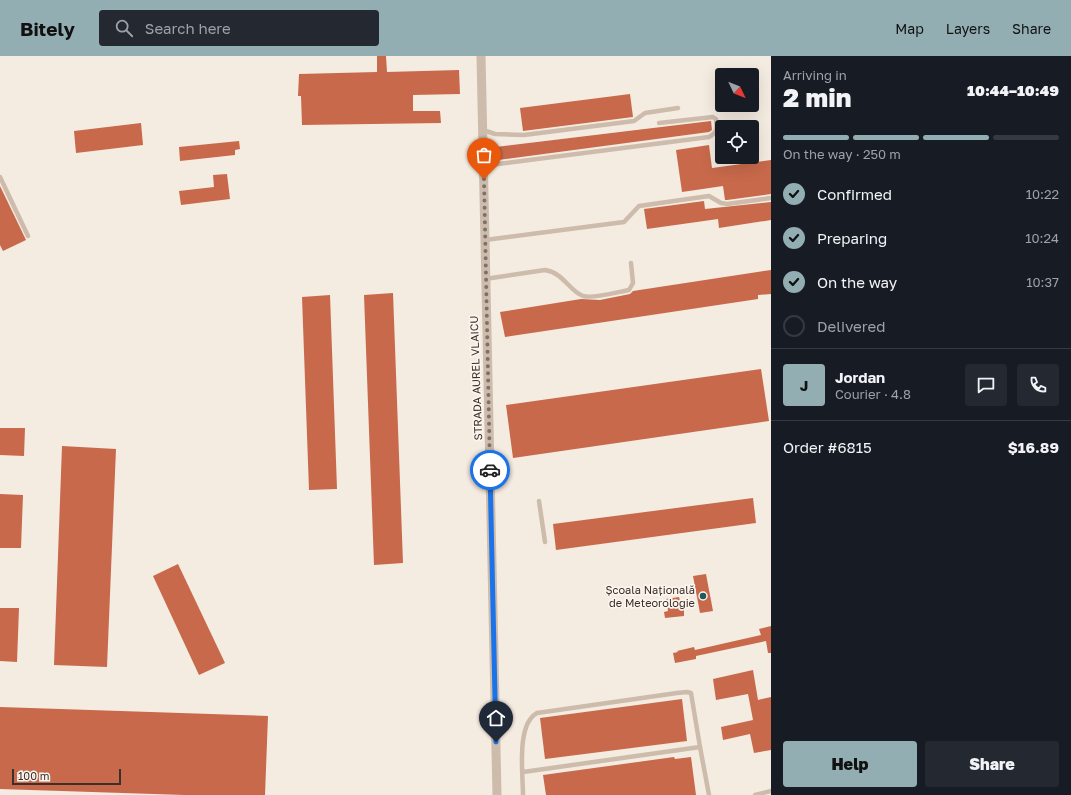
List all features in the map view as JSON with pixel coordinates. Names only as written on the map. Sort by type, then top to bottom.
[{"type":"street","name":"STRADA AUREL VLAICU","points":[[481,56],[497,795]]},
{"type":"lane","points":[[483,130],[501,135],[524,135],[634,121],[645,113],[678,108]]},
{"type":"lane","points":[[484,166],[709,137],[714,134],[717,129],[716,119],[713,117],[659,123]]},
{"type":"lane","points":[[0,177],[28,236]]},
{"type":"lane","points":[[485,240],[624,222],[639,206],[710,196],[721,203],[727,204],[771,198]]},
{"type":"lane","points":[[485,279],[545,270],[553,271],[580,295],[594,296],[629,290],[633,283],[631,263]]},
{"type":"lane","points":[[538,501],[545,542]]},
{"type":"lane","points":[[523,795],[522,736],[532,715],[537,713],[687,692],[691,693],[709,795]]},
{"type":"lane","points":[[523,772],[700,747]]},
{"type":"lane","points":[[755,795],[771,791]]},
{"type":"building","points":[[377,56],[386,56],[387,72],[459,70],[460,94],[413,95],[413,111],[440,111],[441,123],[302,125],[301,96],[298,96],[299,74],[377,72]]},
{"type":"building","points":[[630,94],[633,117],[523,131],[520,108]]},
{"type":"building","points":[[711,121],[712,130],[709,132],[498,160],[496,147]]},
{"type":"building","points":[[141,123],[143,145],[76,153],[74,131]]},
{"type":"building","points":[[239,141],[240,149],[235,150],[235,155],[180,161],[179,147]]},
{"type":"building","points":[[709,145],[712,168],[742,164],[759,164],[759,162],[771,160],[771,194],[725,200],[723,186],[682,192],[676,150]]},
{"type":"building","points":[[227,174],[230,199],[181,205],[179,191],[214,187],[213,175]]},
{"type":"building","points":[[0,186],[26,240],[3,251],[0,245]]},
{"type":"building","points":[[704,201],[705,209],[771,202],[771,220],[719,228],[718,219],[647,229],[644,209]]},
{"type":"building","points":[[771,270],[771,294],[758,295],[758,299],[505,337],[500,312],[581,299],[600,300],[630,294],[633,291]]},
{"type":"building","points":[[393,293],[403,563],[374,565],[364,295]]},
{"type":"building","points":[[330,295],[337,489],[309,490],[302,297]]},
{"type":"building","points":[[761,369],[769,421],[513,458],[506,405]]},
{"type":"building","points":[[0,428],[25,428],[24,456],[0,455]]},
{"type":"building","points":[[62,446],[116,449],[107,667],[54,665]]},
{"type":"building","points":[[0,494],[23,495],[21,548],[0,548]]},
{"type":"building","points":[[753,498],[756,523],[556,550],[553,524]]},
{"type":"building","points":[[178,564],[225,663],[199,675],[153,576]]},
{"type":"building","name":"Școala Națională de Meteorologie","points":[[706,574],[713,611],[700,613],[693,576]]},
{"type":"building","points":[[679,597],[681,605],[684,605],[684,616],[665,618],[664,612],[668,611],[666,599]]},
{"type":"building","points":[[0,608],[19,608],[17,662],[0,661]]},
{"type":"building","points":[[771,626],[771,653],[768,653],[766,641],[696,656],[696,659],[675,663],[673,653],[678,652],[677,651],[694,647],[695,650],[761,635],[759,629]]},
{"type":"building","points":[[753,670],[758,700],[771,697],[771,750],[754,753],[750,734],[723,740],[721,727],[753,720],[748,694],[716,700],[713,679]]},
{"type":"building","points":[[682,699],[687,741],[545,759],[540,718]]},
{"type":"building","points":[[0,707],[268,716],[265,795],[184,795],[0,789]]},
{"type":"building","points":[[674,757],[675,759],[691,757],[696,795],[546,795],[543,775]]},
{"type":"way so far","points":[[484,179],[490,470]]},
{"type":"place","name":"Școala Națională de Meteorologie","points":[[703,596]]},
{"type":"route","points":[[490,470],[496,742]]}]
